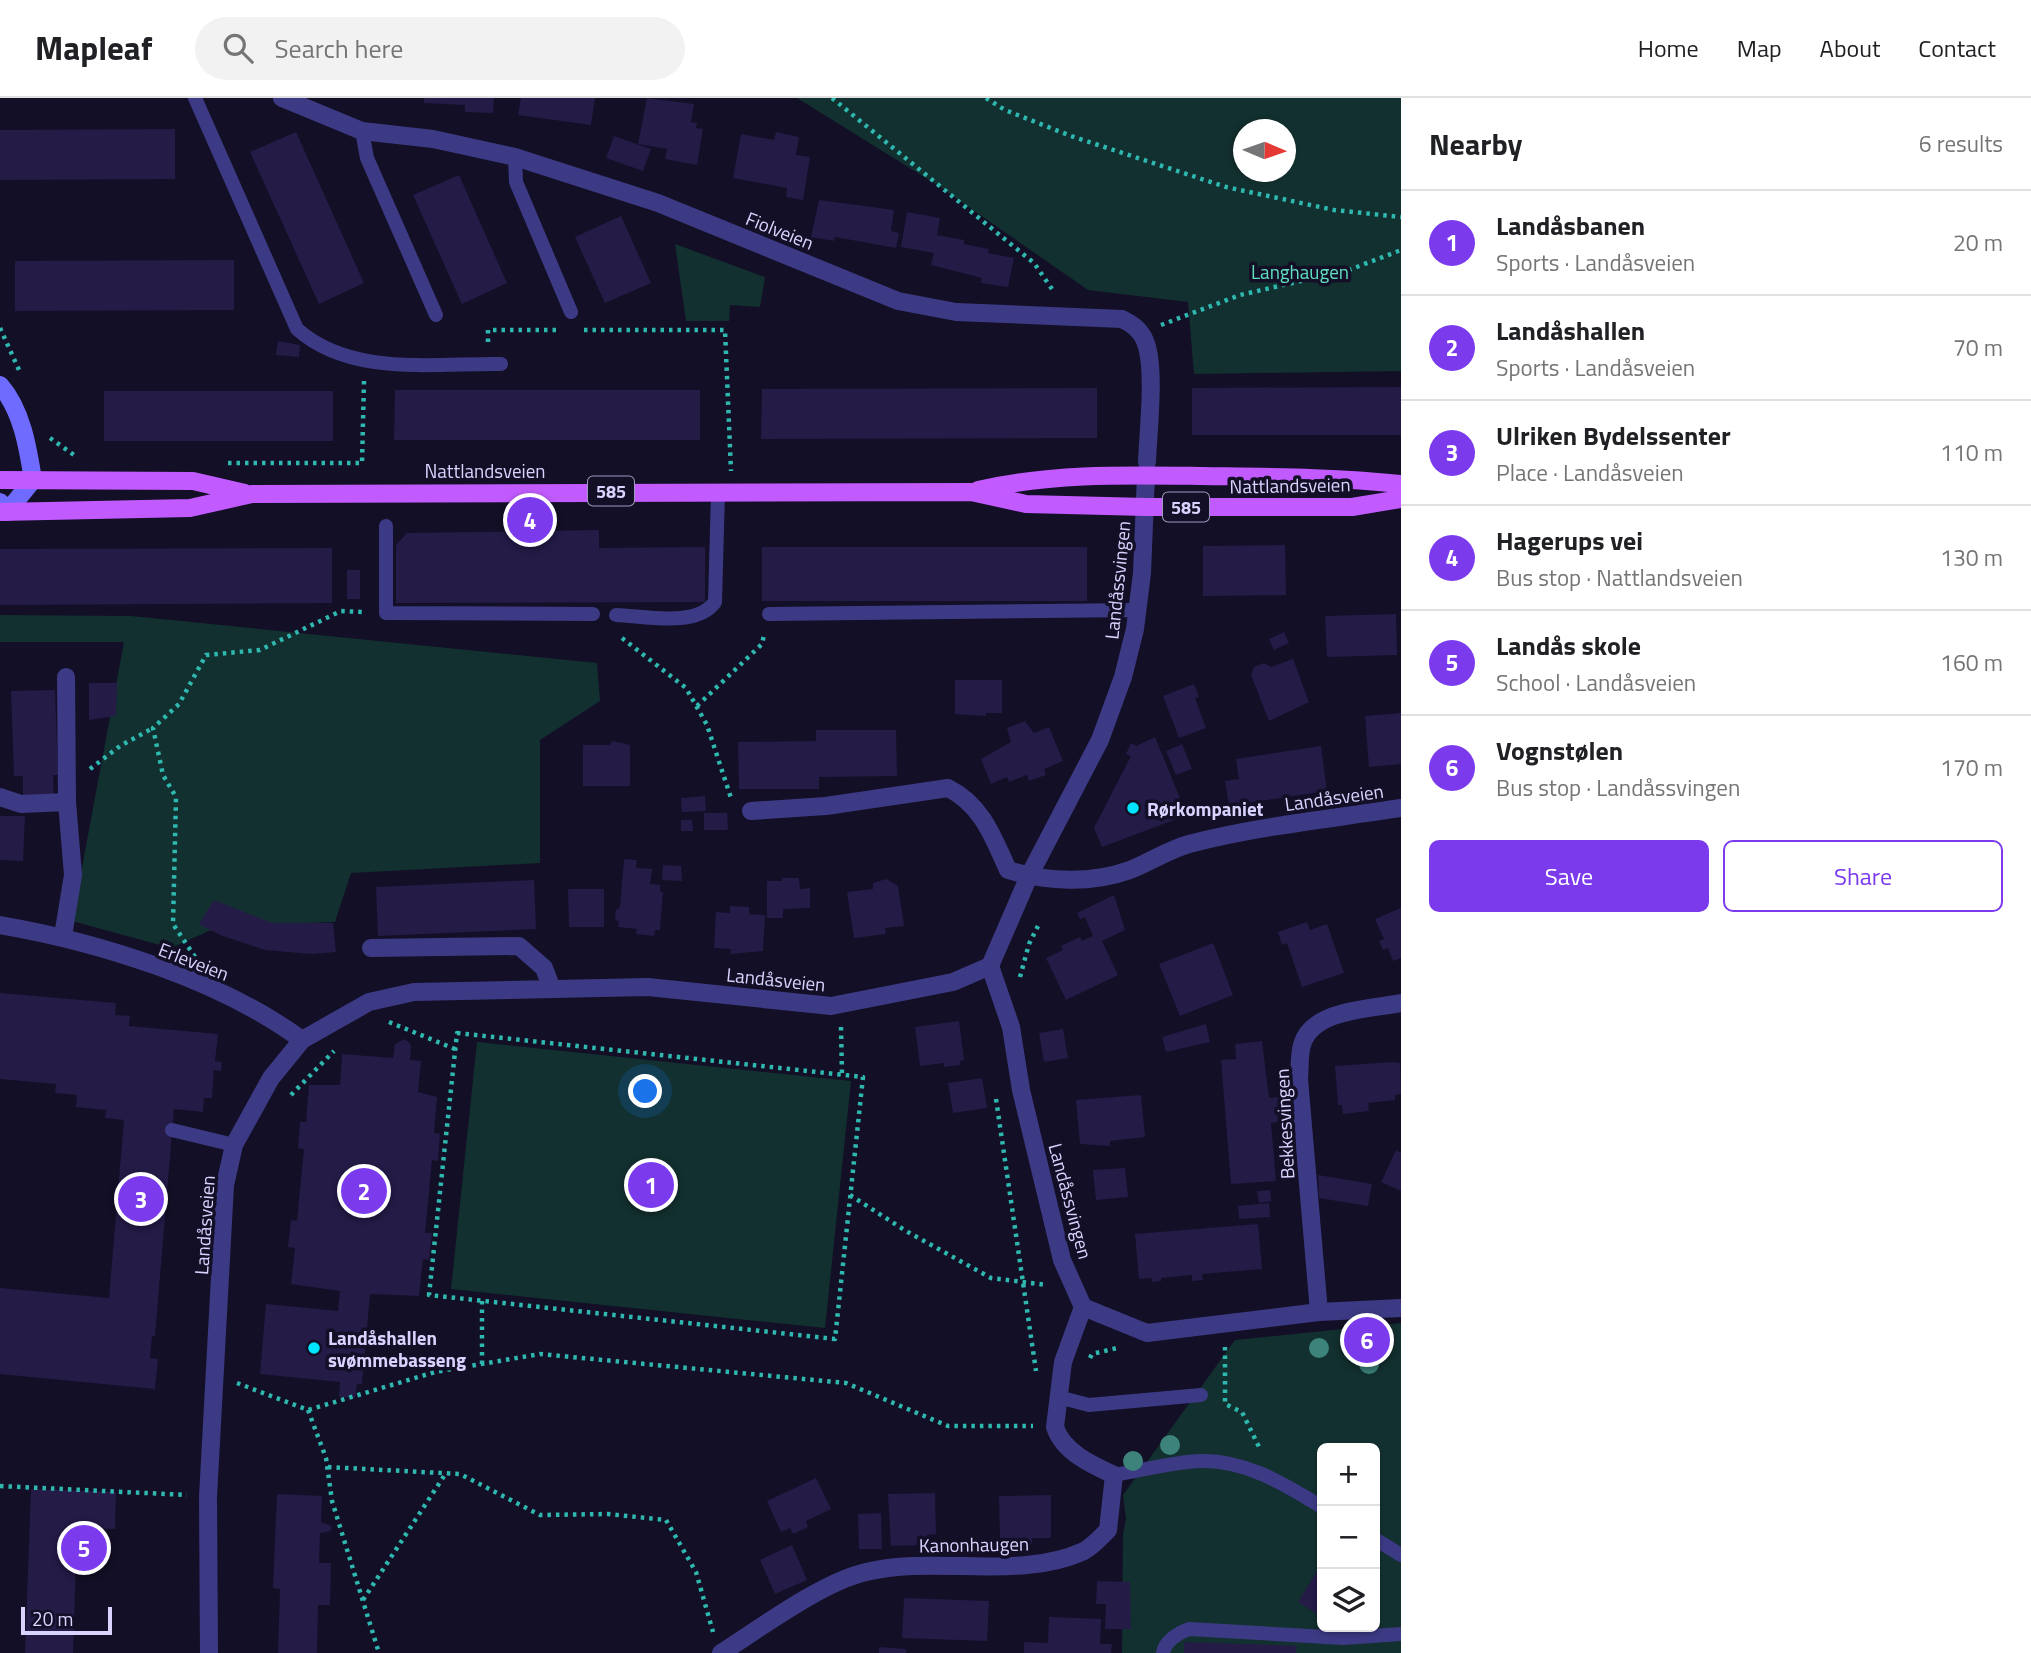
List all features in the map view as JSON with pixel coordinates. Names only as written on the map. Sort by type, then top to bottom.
[{"type":"main road","points":[[0,385],[8,394],[27,442],[33,480],[2,509]]},
{"type":"main road","name":"Nattlandsveien","points":[[971,492],[1028,478],[1147,469],[1401,484]]},
{"type":"main road","name":"Nattlandsveien","points":[[0,480],[193,481],[252,494]]},
{"type":"main road","name":"Nattlandsveien","points":[[2,509],[190,508],[252,494],[971,492],[1027,504],[1146,508],[1352,507],[1401,499]]},
{"type":"street","name":"Fiolveien","points":[[282,98],[362,131],[433,139],[514,157],[658,203],[898,301],[956,312],[1122,319],[1141,334]]},
{"type":"street","points":[[1141,334],[1149,360],[1147,469]]},
{"type":"street","name":"Landåssvingen","points":[[1083,1307],[1062,1260],[1021,1090],[1011,1027],[990,966],[1029,876],[1100,740],[1123,677],[1138,610],[1147,469]]},
{"type":"street","points":[[63,936],[73,875],[66,802],[66,677]]},
{"type":"street","points":[[751,811],[826,806],[948,788],[961,794],[985,819],[1008,870],[1029,876]]},
{"type":"street","points":[[0,797],[21,804],[66,802]]},
{"type":"street","name":"Landåsveien","points":[[1029,876],[1070,881],[1082,879],[1128,870],[1188,844],[1281,825],[1401,808]]},
{"type":"street","name":"Erleveien","points":[[0,926],[63,936],[201,984],[266,1013],[302,1040]]},
{"type":"street","points":[[371,948],[519,946],[544,968],[552,989]]},
{"type":"street","name":"Landåsveien","points":[[209,1653],[208,1497],[225,1185],[234,1145],[271,1078],[302,1040],[369,1002],[414,992],[648,986],[840,1005],[953,982],[990,966]]},
{"type":"street","name":"Bekkesvingen","points":[[1320,1312],[1299,1079],[1302,1044],[1311,1029],[1328,1018],[1401,1003]]},
{"type":"street","points":[[1114,1475],[1086,1463],[1058,1437],[1055,1427],[1063,1362],[1083,1307],[1147,1333],[1320,1312],[1401,1308]]},
{"type":"street","name":"Kanonhaugen","points":[[718,1647],[808,1597],[864,1572],[925,1566],[1038,1564],[1085,1550],[1108,1530],[1114,1475]]},
{"type":"lane","points":[[195,98],[297,329],[306,338],[365,363],[494,364]]},
{"type":"lane","points":[[362,131],[368,158],[436,315]]},
{"type":"lane","points":[[514,157],[516,182],[570,312]]},
{"type":"lane","points":[[616,615],[694,617],[707,613],[715,602],[718,492]]},
{"type":"lane","points":[[386,526],[386,613],[593,614]]},
{"type":"lane","points":[[769,614],[1138,610]]},
{"type":"lane","points":[[172,1130],[234,1145]]},
{"type":"lane","points":[[1058,1397],[1089,1405],[1201,1395]]},
{"type":"lane","points":[[1114,1475],[1200,1461],[1217,1462],[1247,1468],[1275,1479],[1320,1506]]},
{"type":"lane","points":[[1380,1542],[1401,1555]]},
{"type":"lane","points":[[1163,1653],[1164,1648],[1178,1633],[1189,1629],[1343,1639],[1401,1634]]},
{"type":"path","points":[[832,98],[1034,263],[1072,318]]},
{"type":"path","points":[[986,98],[1006,110],[1071,136],[1226,187],[1334,210],[1401,217]]},
{"type":"path","points":[[1141,334],[1187,313],[1240,295],[1349,270],[1401,250]]},
{"type":"path","points":[[494,364],[488,330],[567,330]]},
{"type":"path","points":[[580,330],[725,330],[732,457]]},
{"type":"path","points":[[362,463],[363,406]]},
{"type":"path","points":[[67,772],[94,769],[120,746],[153,728],[179,704],[206,655],[260,650],[341,611],[386,613]]},
{"type":"path","points":[[697,706],[762,644],[769,614]]},
{"type":"path","points":[[612,630],[686,688],[707,725],[727,793],[736,806],[751,811]]},
{"type":"path","points":[[153,728],[163,775],[176,797],[173,924],[193,951],[195,961]]},
{"type":"path","points":[[369,1002],[389,1022],[455,1049]]},
{"type":"path","points":[[840,1005],[842,1075]]},
{"type":"path","points":[[377,1028],[400,1018]]},
{"type":"path","points":[[457,1033],[863,1077],[835,1339],[429,1295],[455,1049],[457,1033]]},
{"type":"path","points":[[284,1104],[341,1044]]},
{"type":"path","points":[[995,1094],[1037,1380]]},
{"type":"path","points":[[850,1195],[906,1231],[991,1278],[1076,1289]]},
{"type":"path","points":[[482,1301],[482,1364]]},
{"type":"path","points":[[1225,1325],[1225,1404],[1242,1412],[1261,1451]]},
{"type":"path","points":[[216,1376],[308,1410],[435,1372],[540,1354],[846,1383],[948,1426],[1055,1427]]},
{"type":"path","points":[[308,1410],[328,1467],[332,1501],[379,1653]]},
{"type":"path","points":[[328,1467],[460,1474],[494,1488],[540,1515],[608,1514],[666,1520],[696,1572],[718,1647]]},
{"type":"path","points":[[363,1600],[446,1473]]},
{"type":"path","points":[[0,1486],[208,1497]]},
{"type":"green space","name":"Langhaugen","points":[[797,98],[1401,98],[1401,371],[1194,374],[1188,302],[1088,290],[937,185]]},
{"type":"green space","points":[[675,244],[765,277],[760,307],[730,305],[729,321],[686,321]]},
{"type":"green space","points":[[0,615],[131,616],[597,663],[600,701],[540,740],[540,863],[351,873],[335,922],[220,926],[171,948],[72,921],[124,642],[0,642]]},
{"type":"green space","points":[[477,1042],[851,1081],[825,1328],[451,1289]]},
{"type":"green space","points":[[1401,1323],[1401,1653],[1122,1653],[1123,1535],[1126,1519],[1123,1495],[1235,1340]]},
{"type":"building","points":[[424,98],[494,98],[493,113],[465,112],[465,105],[424,103]]},
{"type":"building","points":[[521,98],[595,98],[591,125],[518,115]]},
{"type":"building","points":[[647,98],[694,104],[691,122],[697,123],[696,128],[703,129],[697,165],[665,159],[667,149],[638,144]]},
{"type":"building","points":[[175,129],[175,179],[0,180],[0,130]]},
{"type":"building","points":[[296,132],[364,283],[319,304],[250,152]]},
{"type":"building","points":[[776,132],[799,137],[796,155],[810,157],[803,200],[786,197],[787,188],[733,178],[741,134],[774,140]]},
{"type":"building","points":[[614,136],[651,149],[643,171],[606,158]]},
{"type":"building","points":[[459,175],[507,283],[462,304],[413,195]]},
{"type":"building","points":[[819,200],[894,210],[891,231],[899,233],[896,248],[835,237],[834,241],[811,237]]},
{"type":"building","points":[[907,212],[940,218],[937,235],[964,240],[964,244],[989,249],[988,253],[1014,258],[1008,287],[981,283],[982,278],[931,265],[934,253],[901,247]]},
{"type":"building","points":[[621,216],[651,283],[605,303],[575,237]]},
{"type":"building","points":[[234,260],[234,310],[15,311],[15,261]]},
{"type":"building","points":[[278,341],[300,345],[299,357],[276,355]]},
{"type":"building","points":[[1401,387],[1401,435],[1192,435],[1192,388]]},
{"type":"building","points":[[1097,388],[1097,438],[761,439],[762,389]]},
{"type":"building","points":[[395,390],[700,390],[700,440],[394,440]]},
{"type":"building","points":[[104,391],[333,391],[333,441],[104,441]]},
{"type":"building","points":[[599,530],[599,548],[705,547],[705,602],[396,603],[396,545],[407,533]]},
{"type":"building","points":[[1285,545],[1286,595],[1203,596],[1203,546]]},
{"type":"building","points":[[762,547],[1087,547],[1087,601],[762,601]]},
{"type":"building","points":[[332,548],[332,603],[0,605],[0,549]]},
{"type":"building","points":[[347,570],[360,570],[360,599],[347,599]]},
{"type":"building","points":[[1396,614],[1397,655],[1327,657],[1325,616]]},
{"type":"building","points":[[1284,632],[1289,643],[1274,650],[1269,639]]},
{"type":"building","points":[[1293,659],[1309,702],[1269,721],[1251,675],[1254,667],[1264,663],[1271,667]]},
{"type":"building","points":[[955,680],[1002,680],[1002,713],[986,713],[986,716],[955,714]]},
{"type":"building","points":[[89,683],[117,683],[116,716],[89,720]]},
{"type":"building","points":[[1194,684],[1199,697],[1195,698],[1206,728],[1179,738],[1163,696]]},
{"type":"building","points":[[55,690],[58,775],[53,775],[54,797],[23,797],[23,776],[14,776],[11,691]]},
{"type":"building","points":[[1401,713],[1401,764],[1369,767],[1365,716]]},
{"type":"building","points":[[1025,721],[1034,733],[1049,727],[1063,761],[1044,769],[1046,775],[1029,781],[1027,775],[1009,782],[1007,777],[991,784],[981,759],[1011,742],[1007,728]]},
{"type":"building","points":[[816,730],[896,730],[897,776],[819,777],[819,789],[739,789],[738,742],[816,741]]},
{"type":"building","points":[[1155,737],[1187,815],[1102,847],[1094,828],[1131,756],[1126,754],[1131,743],[1136,746]]},
{"type":"building","points":[[612,741],[630,745],[630,786],[583,786],[583,745],[610,745]]},
{"type":"building","points":[[1182,744],[1192,769],[1176,775],[1166,751]]},
{"type":"building","points":[[1321,746],[1327,791],[1246,803],[1248,813],[1231,818],[1225,781],[1239,779],[1236,759]]},
{"type":"building","points":[[705,796],[706,811],[682,812],[681,798]]},
{"type":"building","points":[[704,813],[727,813],[728,830],[704,830]]},
{"type":"building","points":[[0,816],[25,816],[23,861],[0,860]]},
{"type":"building","points":[[681,820],[692,820],[693,831],[681,831]]},
{"type":"building","points":[[624,859],[637,860],[636,868],[652,869],[650,884],[660,885],[660,892],[663,892],[660,930],[655,930],[654,936],[636,934],[637,929],[618,927],[619,922],[615,919],[616,910],[620,907]]},
{"type":"building","points":[[663,865],[681,866],[682,881],[662,880]]},
{"type":"building","points":[[782,878],[799,878],[800,889],[810,888],[810,908],[783,909],[783,918],[767,918],[767,881],[782,881]]},
{"type":"building","points":[[886,879],[898,886],[904,926],[885,928],[886,934],[854,938],[847,892],[873,889],[873,883]]},
{"type":"building","points":[[534,880],[536,929],[378,936],[376,887]]},
{"type":"building","points":[[568,889],[604,889],[604,927],[569,927]]},
{"type":"building","points":[[1114,895],[1125,930],[1102,941],[1118,975],[1066,1000],[1046,958],[1063,950],[1061,946],[1080,937],[1082,941],[1093,936],[1085,917],[1080,919],[1077,913]]},
{"type":"building","points":[[214,900],[272,923],[333,923],[336,952],[312,954],[265,950],[220,935],[199,924]]},
{"type":"building","points":[[730,906],[749,907],[749,914],[765,915],[763,951],[730,954],[731,949],[714,948],[716,912],[730,913]]},
{"type":"building","points":[[1401,908],[1401,958],[1393,961],[1388,948],[1383,950],[1379,941],[1384,939],[1375,919]]},
{"type":"building","points":[[1307,922],[1310,930],[1327,924],[1344,973],[1302,987],[1287,943],[1282,945],[1278,932]]},
{"type":"building","points":[[1213,943],[1233,995],[1180,1016],[1159,964]]},
{"type":"building","points":[[0,993],[116,1003],[115,1015],[130,1016],[129,1026],[218,1034],[215,1061],[222,1062],[221,1071],[214,1070],[212,1098],[204,1098],[203,1112],[174,1109],[155,1336],[152,1336],[150,1358],[158,1359],[155,1389],[0,1374],[0,1288],[109,1298],[124,1120],[105,1118],[106,1110],[76,1107],[77,1095],[55,1093],[56,1084],[0,1079]]},
{"type":"building","points":[[959,1021],[964,1060],[960,1061],[960,1065],[944,1067],[944,1063],[920,1066],[915,1027]]},
{"type":"building","points":[[1206,1024],[1210,1042],[1166,1052],[1162,1037]]},
{"type":"building","points":[[1063,1029],[1068,1058],[1044,1062],[1039,1033]]},
{"type":"building","points":[[405,1039],[411,1045],[410,1060],[421,1061],[418,1092],[437,1097],[434,1133],[440,1134],[438,1161],[432,1160],[425,1233],[432,1233],[429,1260],[423,1259],[419,1296],[370,1294],[362,1384],[357,1384],[355,1398],[339,1397],[340,1382],[260,1374],[266,1304],[338,1311],[340,1291],[291,1284],[295,1248],[288,1247],[291,1220],[297,1221],[304,1149],[298,1148],[300,1122],[306,1122],[309,1085],[340,1085],[342,1054],[393,1058],[395,1044]]},
{"type":"building","points":[[1262,1041],[1269,1098],[1290,1096],[1291,1114],[1277,1115],[1278,1122],[1271,1123],[1276,1181],[1231,1184],[1221,1060],[1236,1059],[1235,1044]]},
{"type":"building","points":[[1400,1063],[1401,1094],[1395,1095],[1395,1100],[1368,1103],[1369,1111],[1343,1114],[1342,1105],[1338,1105],[1335,1066]]},
{"type":"building","points":[[982,1078],[987,1108],[953,1113],[948,1083]]},
{"type":"building","points":[[1141,1095],[1145,1137],[1110,1141],[1110,1146],[1080,1144],[1076,1100]]},
{"type":"building","points":[[1396,1150],[1401,1153],[1401,1191],[1381,1182]]},
{"type":"building","points":[[1125,1168],[1128,1197],[1096,1200],[1093,1170]]},
{"type":"building","points":[[1318,1175],[1372,1184],[1368,1206],[1319,1198]]},
{"type":"building","points":[[1270,1190],[1271,1201],[1259,1203],[1257,1191]]},
{"type":"building","points":[[1269,1203],[1270,1217],[1239,1219],[1238,1206]]},
{"type":"building","points":[[1258,1224],[1262,1269],[1202,1274],[1203,1280],[1192,1281],[1192,1275],[1161,1278],[1161,1281],[1152,1282],[1152,1278],[1139,1279],[1135,1234]]},
{"type":"building","points":[[816,1478],[831,1509],[806,1521],[808,1527],[793,1534],[790,1528],[781,1532],[767,1501]]},
{"type":"building","points":[[31,1489],[116,1492],[115,1529],[77,1528],[73,1653],[25,1653]]},
{"type":"building","points":[[935,1493],[936,1534],[927,1535],[928,1545],[891,1546],[888,1494]]},
{"type":"building","points":[[277,1494],[322,1496],[321,1522],[332,1526],[331,1531],[320,1533],[319,1563],[331,1563],[330,1605],[318,1605],[317,1653],[278,1653],[280,1589],[273,1588]]},
{"type":"building","points":[[1051,1495],[1051,1538],[1032,1538],[1032,1544],[1014,1544],[1014,1538],[1000,1538],[999,1496]]},
{"type":"building","points":[[881,1513],[882,1549],[859,1549],[858,1514]]},
{"type":"building","points":[[792,1545],[807,1580],[775,1594],[760,1560]]},
{"type":"building","points":[[1317,1571],[1317,1614],[1298,1602]]},
{"type":"building","points":[[1097,1581],[1130,1582],[1131,1629],[1105,1629],[1106,1604],[1096,1604]]},
{"type":"building","points":[[904,1598],[989,1601],[987,1641],[902,1638]]},
{"type":"building","points":[[1049,1617],[1101,1619],[1100,1644],[1112,1644],[1111,1653],[1024,1653],[1024,1642],[1048,1643]]},
{"type":"building","points":[[1184,1642],[1297,1646],[1296,1653],[1184,1653]]},
{"type":"building","points":[[879,1647],[906,1649],[906,1653],[879,1653]]},
{"type":"place","name":"Hagerups vei","points":[[530,520]]},
{"type":"place","name":"Rørkompaniet","points":[[1133,808]]},
{"type":"place","name":"Landåsbanen","points":[[651,1185]]},
{"type":"place","name":"Landåshallen","points":[[364,1191]]},
{"type":"place","name":"Ulriken Bydelssenter","points":[[141,1199]]},
{"type":"place","name":"Vognstølen","points":[[1367,1340]]},
{"type":"place","name":"Landåshallen svømmebasseng","points":[[314,1348]]},
{"type":"place","name":"Landås skole","points":[[84,1548]]}]
